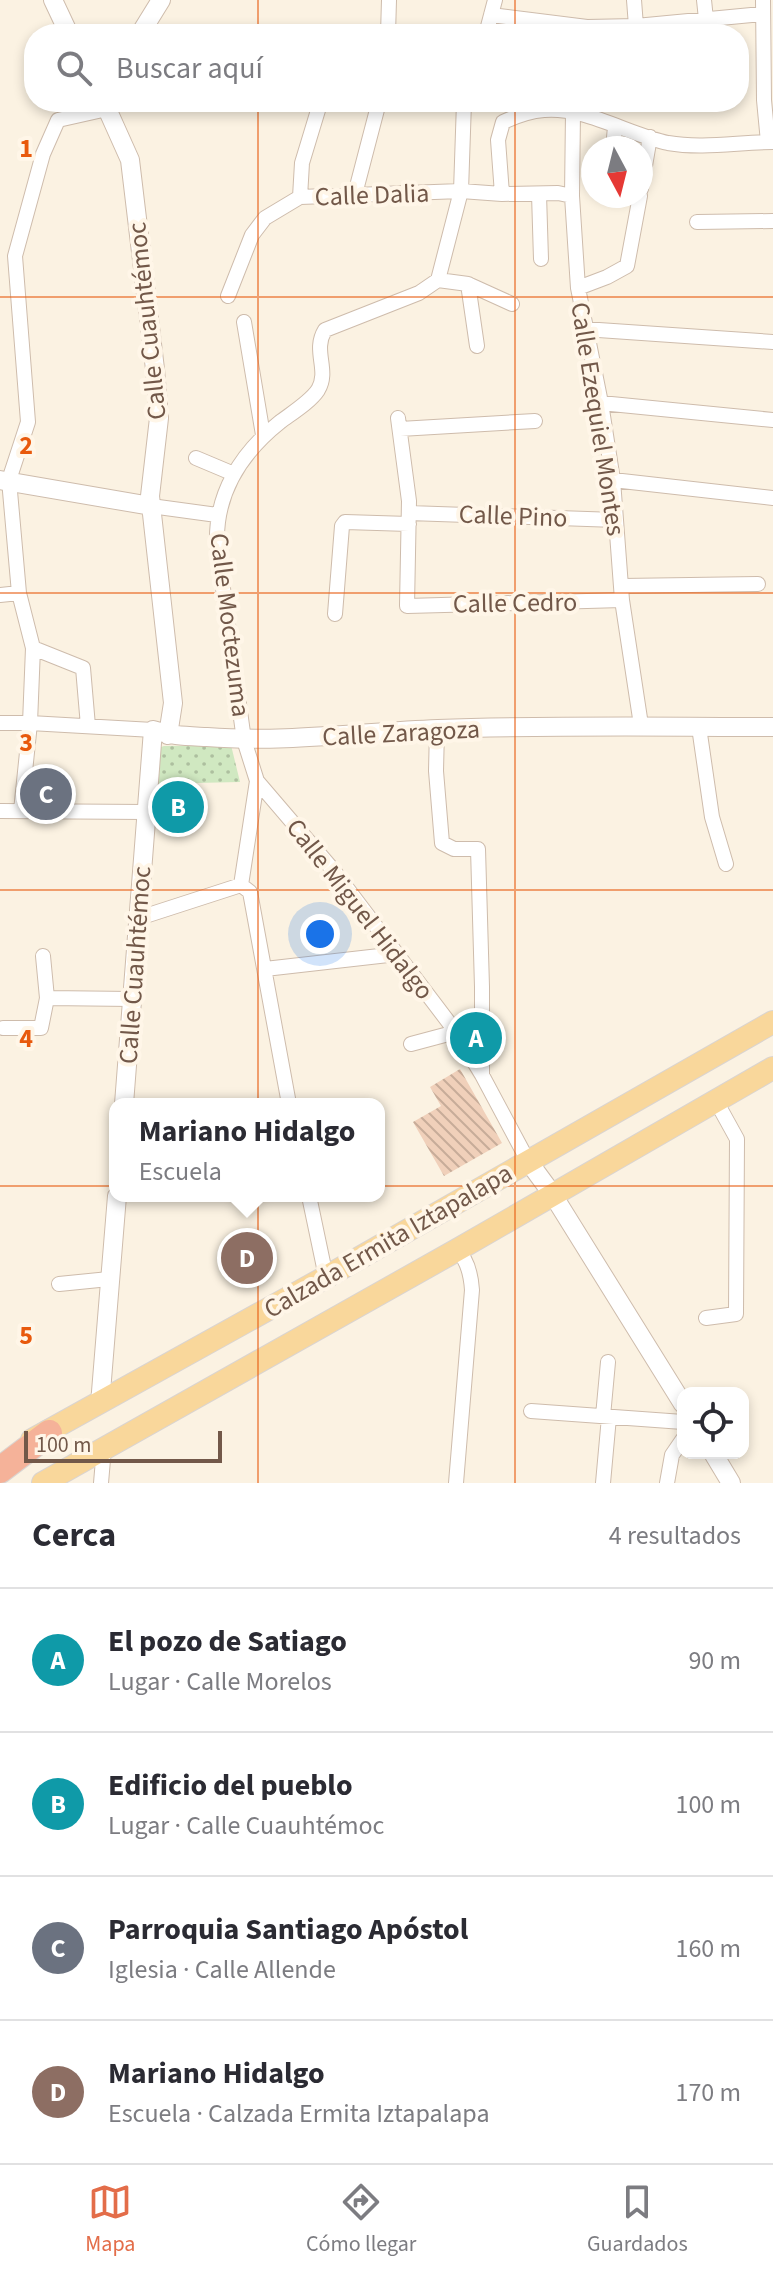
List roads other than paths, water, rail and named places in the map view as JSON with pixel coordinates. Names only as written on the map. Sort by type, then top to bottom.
[{"type":"highway","points":[[0,1470],[49,1433]]},
{"type":"main road","name":"Calzada Ermita Iztapalapa","points":[[0,1456],[49,1433],[773,1022]]},
{"type":"main road","name":"Calzada Ermita Iztapalapa","points":[[43,1483],[773,1068]]},
{"type":"street","points":[[53,0],[64,24]]},
{"type":"street","points":[[146,24],[161,0]]},
{"type":"street","points":[[388,24],[389,0]]},
{"type":"street","points":[[634,0],[636,24]]},
{"type":"street","points":[[704,0],[706,19]]},
{"type":"street","points":[[493,7],[573,24]]},
{"type":"street","points":[[653,138],[693,145],[770,142],[764,100],[762,7],[706,19],[656,24]]},
{"type":"street","points":[[21,811],[30,723],[33,648],[19,593],[5,480],[28,422],[15,256],[43,154],[58,120],[85,112]]},
{"type":"street","name":"Calle Cuauhtémoc","points":[[109,112],[130,160],[155,369],[159,418],[151,506],[173,703],[160,732],[146,812],[124,1098]]},
{"type":"street","points":[[300,197],[302,163],[317,112]]},
{"type":"street","points":[[355,194],[376,112]]},
{"type":"street","points":[[464,112],[461,191],[438,280],[468,284],[512,304]]},
{"type":"street","points":[[502,194],[498,140],[503,122],[531,112]]},
{"type":"street","points":[[573,112],[646,136]]},
{"type":"street","name":"Calle Ezequiel Montes","points":[[573,112],[572,196],[578,288],[613,480],[622,593],[641,725]]},
{"type":"street","points":[[614,136],[615,127]]},
{"type":"street","name":"Calle Dalia","points":[[228,296],[252,235],[265,218],[300,197],[461,191],[572,196]]},
{"type":"street","points":[[539,194],[541,259]]},
{"type":"street","points":[[578,288],[627,266],[638,208]]},
{"type":"street","points":[[697,222],[773,221]]},
{"type":"street","name":"Calle Moctezuma","points":[[244,740],[217,545],[217,515],[234,474],[263,435],[317,391],[322,380],[320,339],[325,330],[419,293],[438,280]]},
{"type":"street","points":[[468,284],[477,346]]},
{"type":"street","points":[[244,322],[263,435]]},
{"type":"street","points":[[584,329],[773,342]]},
{"type":"street","points":[[601,403],[773,420]]},
{"type":"street","points":[[409,518],[399,423],[535,421]]},
{"type":"street","points":[[196,458],[234,474]]},
{"type":"street","points":[[5,480],[217,515]]},
{"type":"street","points":[[613,480],[773,498]]},
{"type":"street","name":"Calle Pino","points":[[335,614],[342,526],[345,522],[409,518],[616,520]]},
{"type":"street","name":"Calle Cedro","points":[[409,518],[407,606],[758,584]]},
{"type":"street","points":[[0,595],[19,593]]},
{"type":"street","points":[[33,648],[83,668],[88,726]]},
{"type":"street","name":"Calle Zaragoza","points":[[0,723],[88,726],[244,740],[287,740],[437,729],[641,725],[773,727]]},
{"type":"street","points":[[699,727],[712,817],[726,864]]},
{"type":"street","points":[[437,729],[436,771],[442,843],[454,849],[478,849],[482,1075]]},
{"type":"street","name":"Calle Miguel Hidalgo","points":[[244,740],[257,781],[334,871],[456,1032],[528,1161]]},
{"type":"street","points":[[241,885],[257,781]]},
{"type":"street","points":[[0,811],[146,812]]},
{"type":"street","points":[[139,918],[241,885]]},
{"type":"street","points":[[241,885],[250,892],[288,1098]]},
{"type":"street","points":[[265,969],[397,954]]},
{"type":"street","points":[[3,1028],[41,1028],[47,998],[43,956]]},
{"type":"street","points":[[47,998],[132,999]]},
{"type":"street","points":[[411,1044],[456,1032]]},
{"type":"street","points":[[706,1318],[736,1314],[737,1139],[716,1101]]},
{"type":"street","points":[[528,1161],[553,1195],[677,1394]]},
{"type":"street","points":[[100,1404],[116,1202]]},
{"type":"street","points":[[310,1202],[326,1277]]},
{"type":"street","points":[[456,1483],[472,1290],[469,1270],[457,1250]]},
{"type":"street","points":[[59,1284],[109,1279]]},
{"type":"street","points":[[603,1483],[608,1362]]},
{"type":"street","points":[[531,1411],[677,1422]]},
{"type":"street","points":[[101,1483],[104,1448]]},
{"type":"street","points":[[667,1483],[672,1455],[677,1448]]},
{"type":"street","points":[[717,1459],[731,1483]]},
{"type":"place","name":"Parroquia Santiago Apóstol","points":[[46,794]]},
{"type":"place","name":"Edificio del pueblo","points":[[178,807]]},
{"type":"place","name":"El pozo de Satiago","points":[[476,1038]]},
{"type":"place","name":"Mariano Hidalgo","points":[[247,1258]]}]
